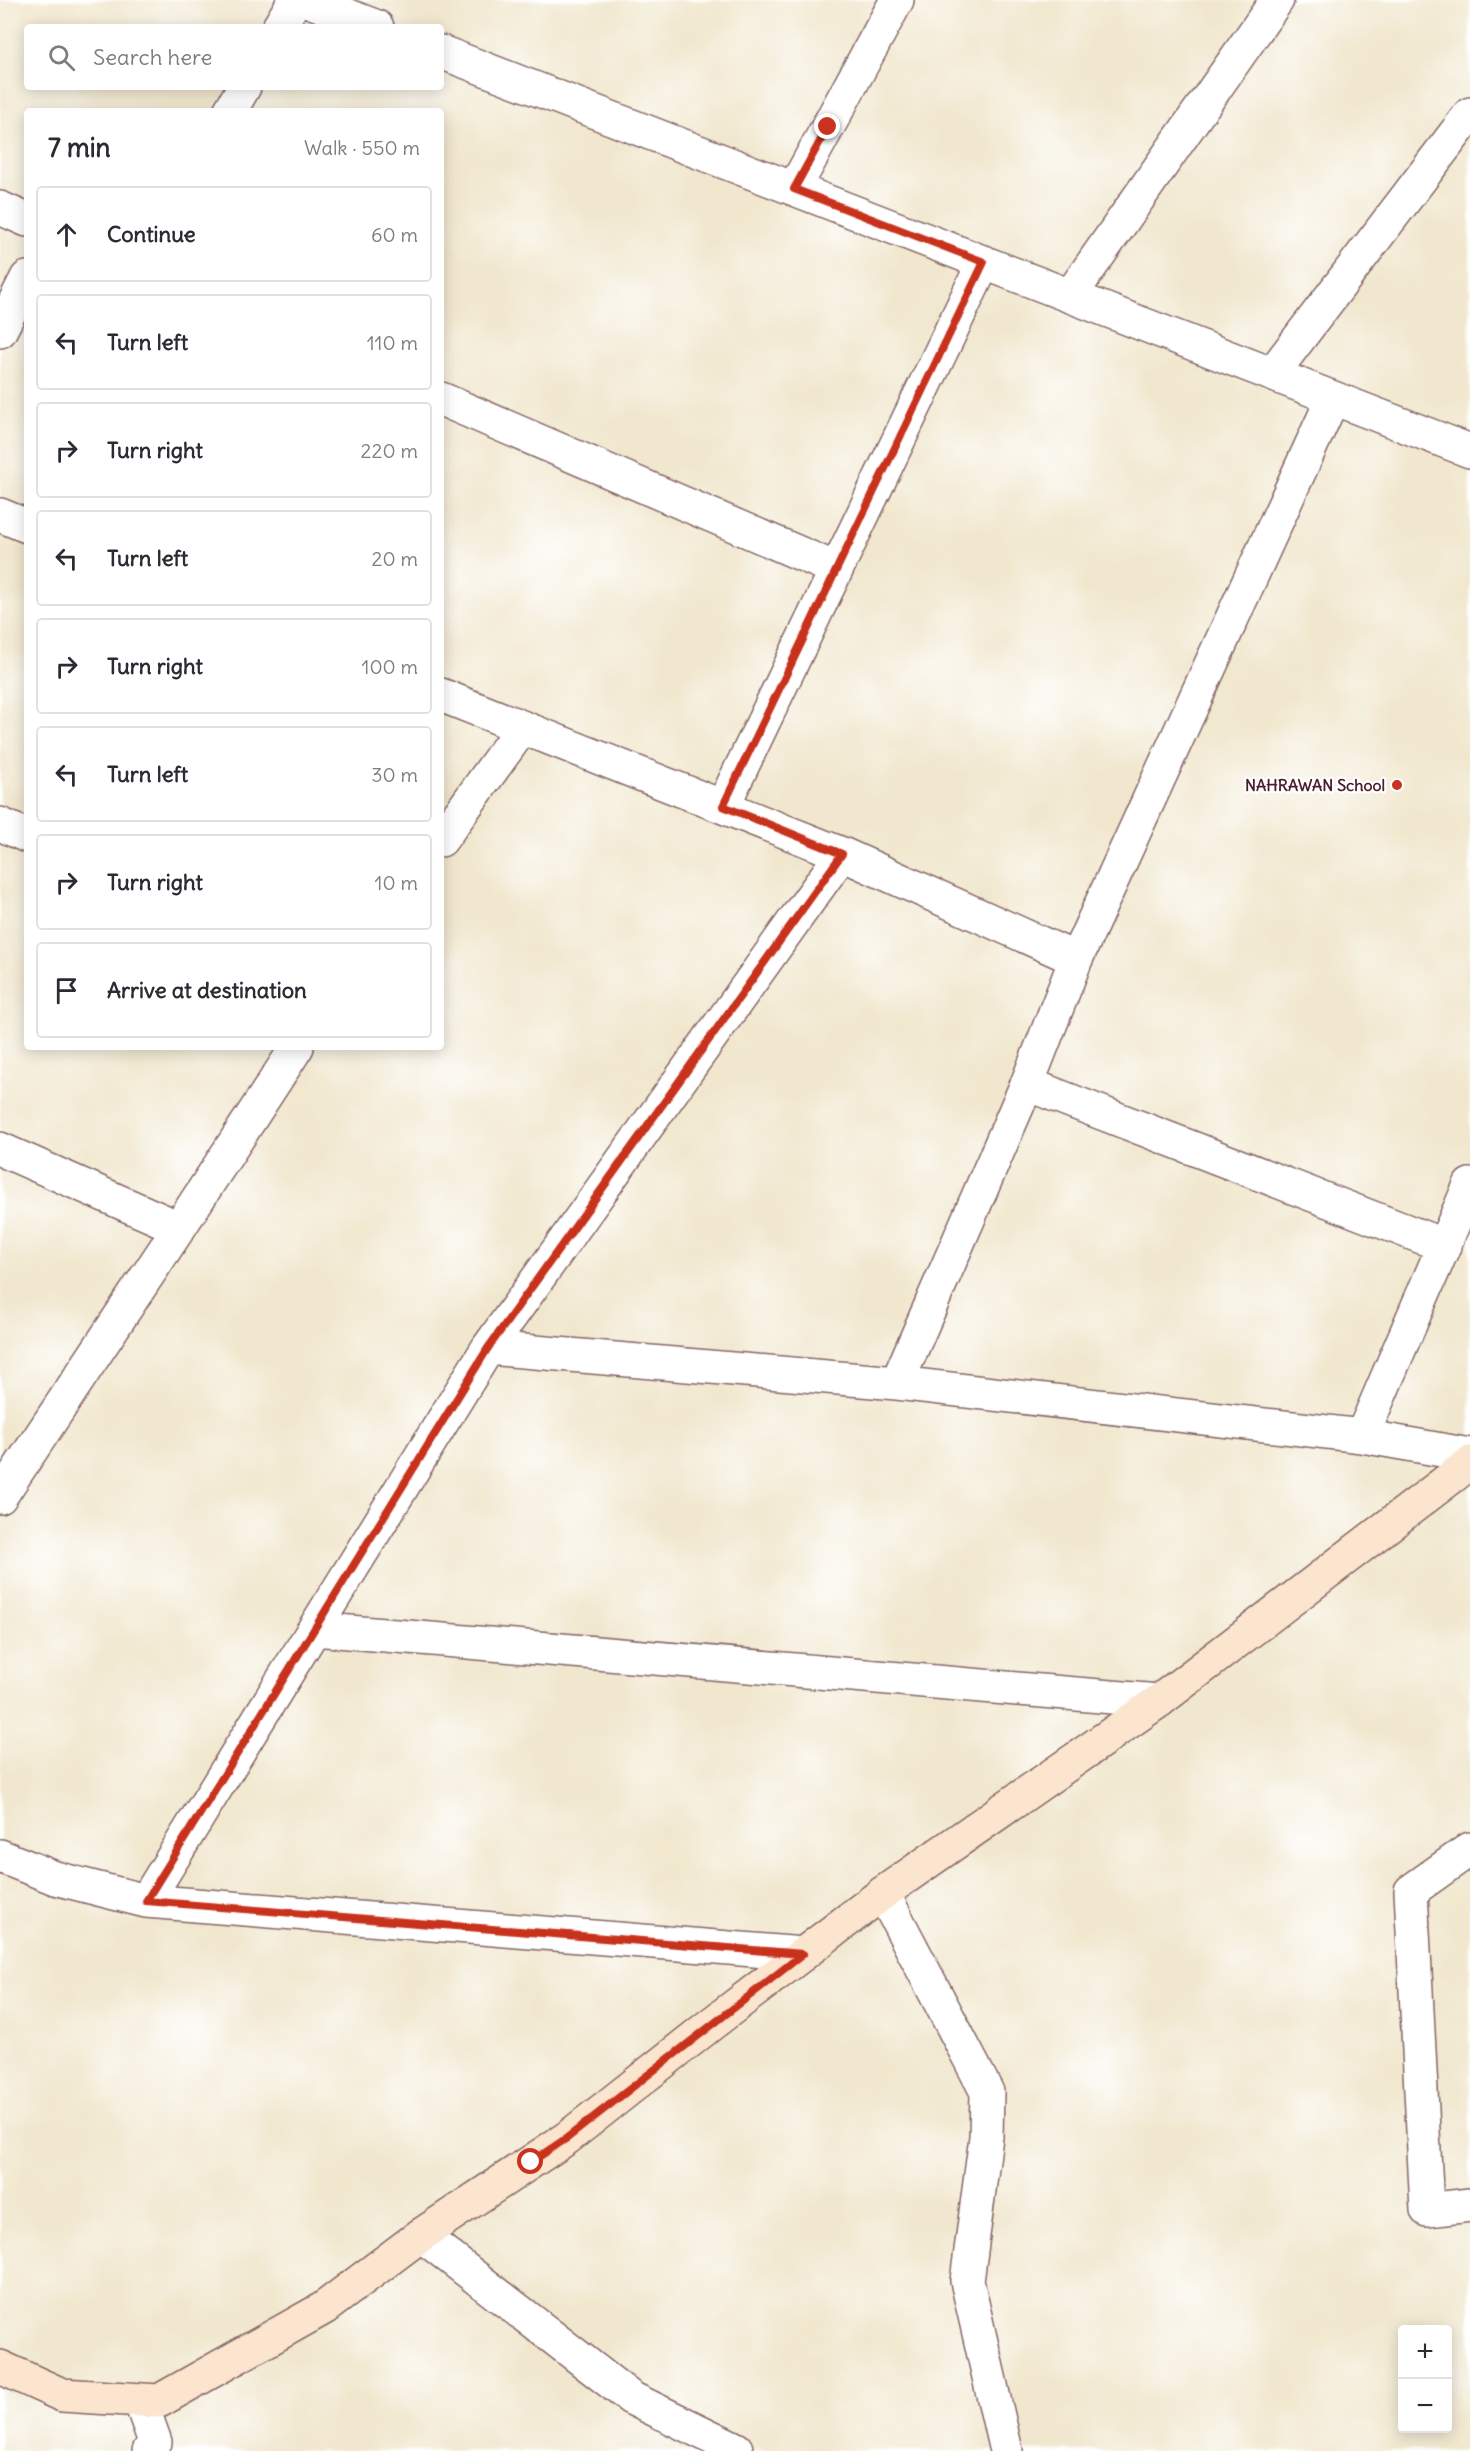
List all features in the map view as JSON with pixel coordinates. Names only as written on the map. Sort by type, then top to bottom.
[{"type":"street","points":[[281,24],[295,0]]},
{"type":"street","points":[[307,0],[369,24]]},
{"type":"street","points":[[1070,296],[1277,0]]},
{"type":"street","points":[[794,189],[892,1]]},
{"type":"street","points":[[444,53],[1470,451]]},
{"type":"street","points":[[232,108],[242,90]]},
{"type":"street","points":[[1272,374],[1470,114]]},
{"type":"street","points":[[0,208],[24,219]]},
{"type":"street","points":[[723,806],[984,262]]},
{"type":"street","points":[[0,331],[24,284]]},
{"type":"street","points":[[897,1383],[1027,1084],[1076,959],[1333,398]]},
{"type":"street","points":[[444,400],[836,569]]},
{"type":"street","points":[[0,515],[24,525]]},
{"type":"street","points":[[444,696],[842,854],[1076,959]]},
{"type":"street","points":[[444,836],[522,728]]},
{"type":"street","points":[[0,824],[24,835]]},
{"type":"street","points":[[146,1901],[488,1348],[842,854]]},
{"type":"street","points":[[0,1497],[295,1050]]},
{"type":"street","points":[[1027,1084],[1445,1246]]},
{"type":"street","points":[[0,1149],[179,1228]]},
{"type":"street","points":[[1362,1436],[1470,1185]]},
{"type":"street","points":[[488,1348],[897,1383],[1362,1436],[1470,1455]]},
{"type":"street","points":[[0,2367],[62,2396],[159,2401],[324,2308],[421,2235],[567,2138],[884,1893],[1159,1701],[1470,1463]]},
{"type":"street","points":[[314,1629],[1159,1701]]},
{"type":"street","points":[[1470,1849],[1411,1891],[1427,2210],[1470,2205]]},
{"type":"street","points":[[0,1856],[55,1878],[146,1901],[803,1954]]},
{"type":"street","points":[[884,1893],[987,2092],[986,2137],[967,2281],[1006,2451]]},
{"type":"street","points":[[421,2235],[632,2398],[736,2449]]},
{"type":"street","points":[[140,2400],[155,2442],[149,2451]]},
{"type":"place","name":"NAHRAWAN School","points":[[1397,785]]},
{"type":"route","points":[[531,2162],[567,2138],[803,1954],[146,1901],[488,1348],[842,854],[723,806],[984,262],[794,189],[828,127]]}]
